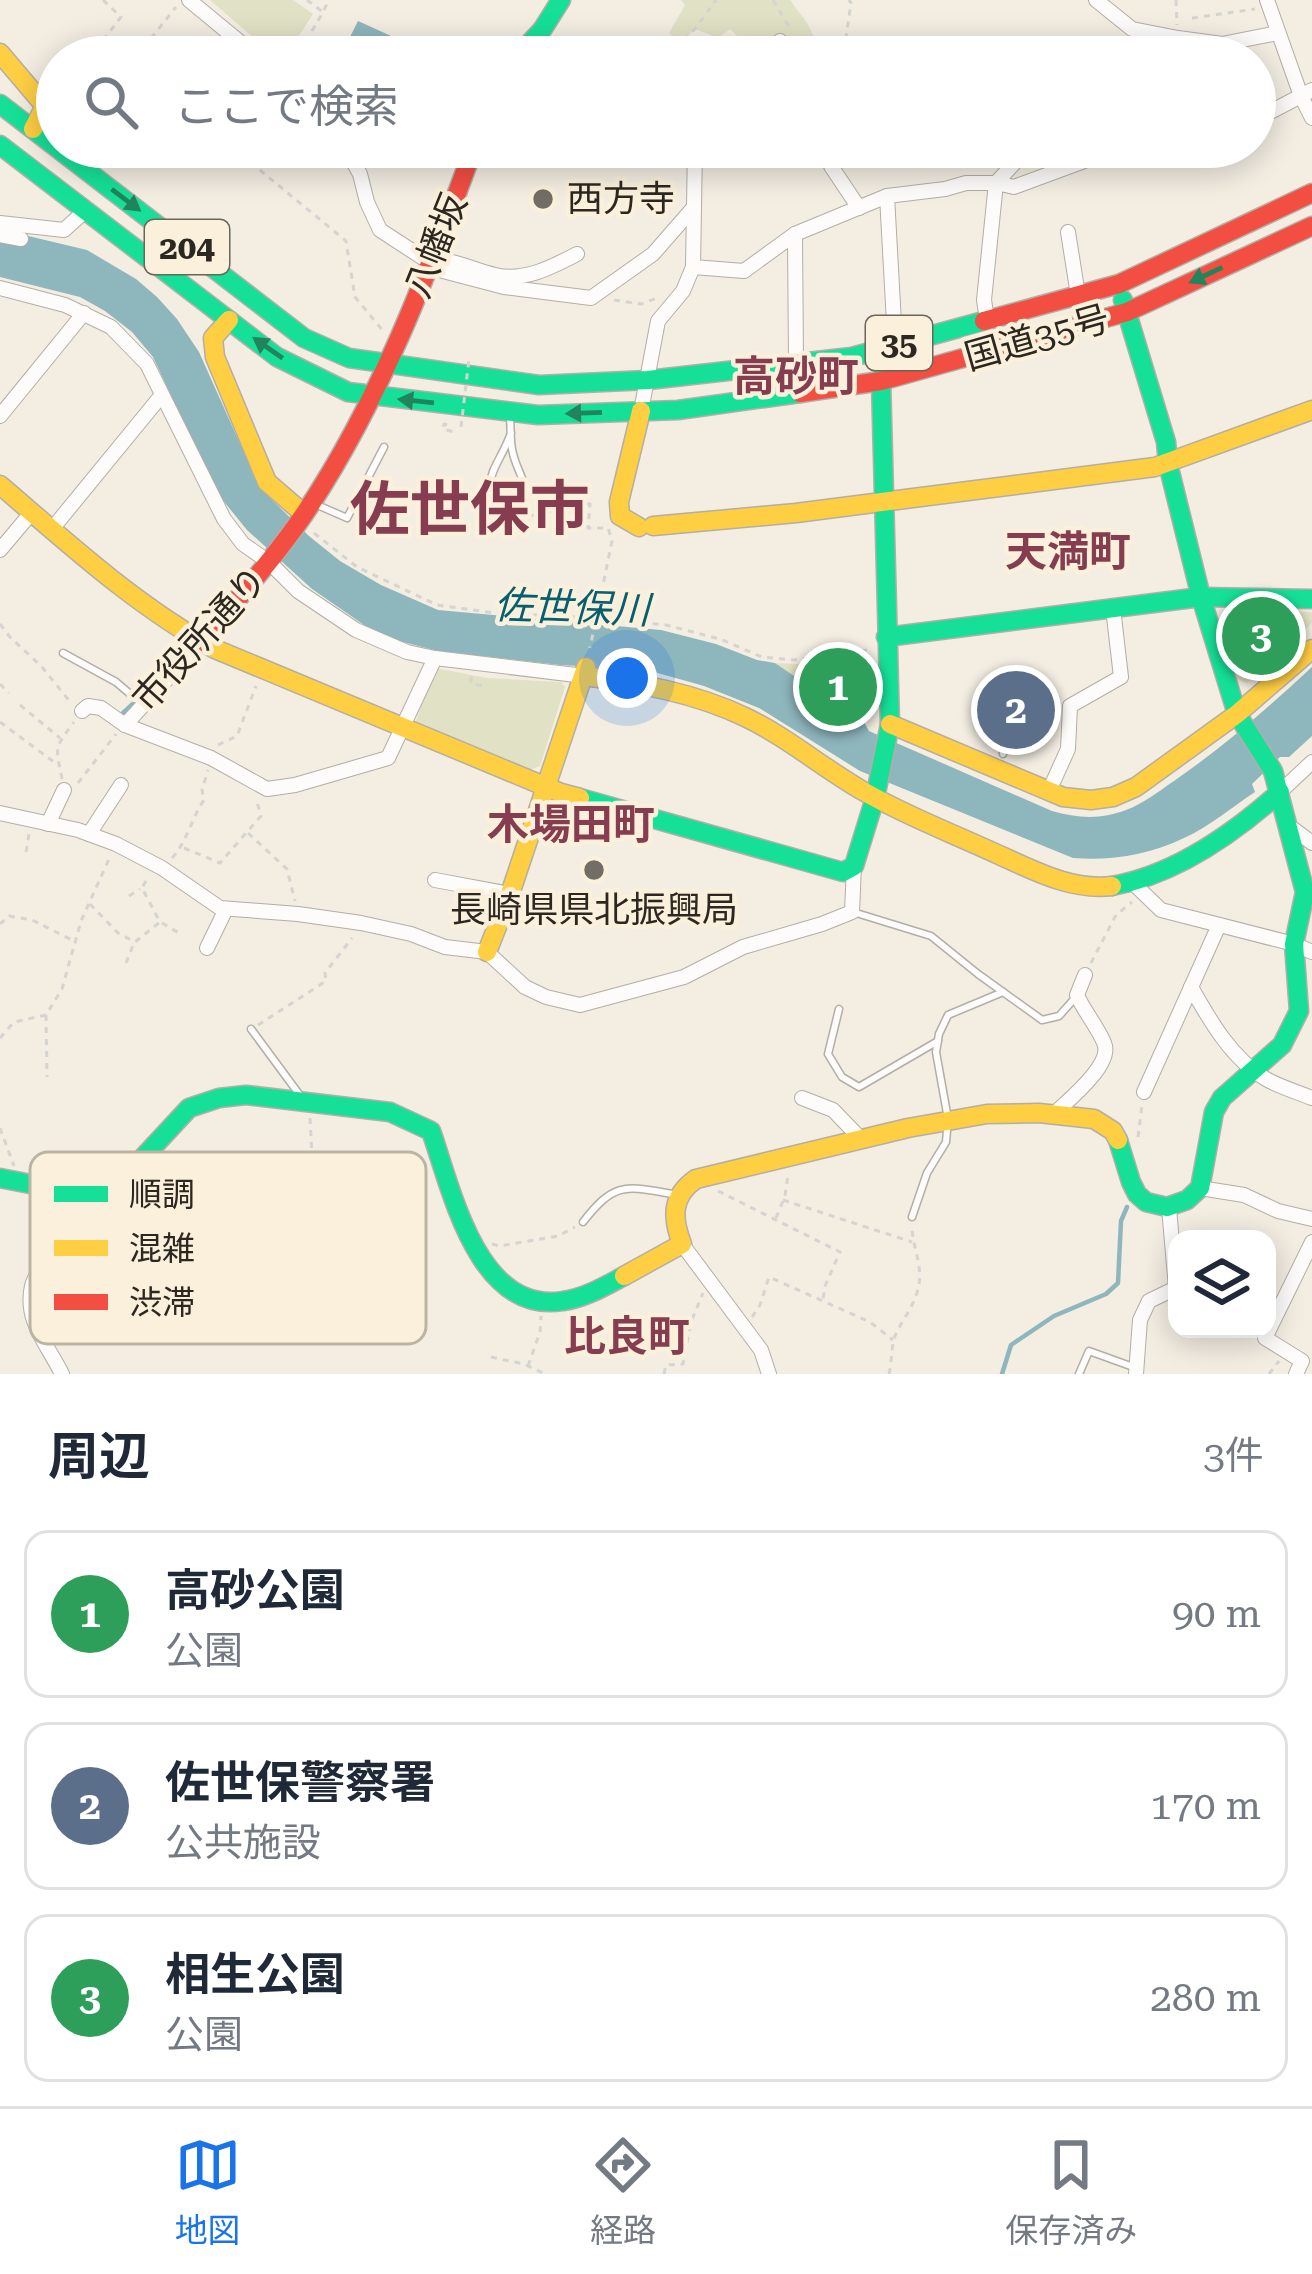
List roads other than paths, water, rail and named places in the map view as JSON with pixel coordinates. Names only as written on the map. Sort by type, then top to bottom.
[{"type":"main road","points":[[536,36],[561,0]]},
{"type":"main road","points":[[0,53],[36,95]]},
{"type":"main road","name":"204","points":[[0,104],[36,131]]},
{"type":"main road","points":[[33,129],[36,123]]},
{"type":"main road","name":"204","points":[[0,145],[277,357],[348,392],[460,406]]},
{"type":"main road","name":"204","points":[[84,168],[304,338],[349,358],[386,365],[466,367]]},
{"type":"main road","name":"八幡坂","points":[[386,365],[390,338],[430,262],[466,168]]},
{"type":"main road","name":"国道35号","points":[[466,367],[539,386],[648,380],[852,356],[1118,284],[1312,193]]},
{"type":"main road","name":"国道35号","points":[[460,406],[538,415],[678,410],[881,381],[1127,312],[1312,226]]},
{"type":"main road","points":[[148,1152],[189,1108],[219,1098],[246,1095],[307,1109],[390,1112],[430,1131],[473,1239],[496,1280],[520,1296],[560,1303],[682,1244],[675,1228],[676,1194],[695,1179],[969,1114],[1054,1114],[1102,1122],[1121,1146],[1129,1183],[1139,1198],[1168,1208],[1191,1197],[1199,1188],[1214,1112],[1222,1098],[1282,1046],[1299,1011],[1305,892],[1273,771],[1239,720],[1201,597],[1166,442],[1118,284]]},
{"type":"main road","points":[[229,320],[213,338],[215,357],[267,482],[306,518],[386,365]]},
{"type":"main road","points":[[0,485],[181,632],[262,670],[546,787],[844,872],[854,866],[889,731],[881,381],[890,346]]},
{"type":"main road","points":[[641,412],[619,502],[620,516],[646,526],[883,502],[1168,464],[1312,410]]},
{"type":"main road","name":"市役所通り","points":[[201,642],[306,518]]},
{"type":"main road","points":[[886,638],[1201,597],[1312,599]]},
{"type":"main road","points":[[889,731],[1063,797],[1113,797],[1136,788],[1239,720],[1312,649]]},
{"type":"main road","points":[[487,952],[585,672],[687,694],[746,718],[876,792],[1074,883],[1132,890],[1260,812],[1280,792]]},
{"type":"street","points":[[186,0],[231,36]]},
{"type":"street","points":[[1096,0],[1132,29],[1168,36]]},
{"type":"street","points":[[1268,3],[1312,118]]},
{"type":"street","points":[[1262,36],[1277,33]]},
{"type":"street","points":[[1276,109],[1306,93]]},
{"type":"street","points":[[357,168],[380,230],[443,271],[504,287],[591,298],[653,254],[694,207]]},
{"type":"street","points":[[641,412],[658,321],[683,291],[693,267],[695,168]]},
{"type":"street","points":[[832,168],[859,208]]},
{"type":"street","points":[[987,320],[984,300],[996,183],[1010,168]]},
{"type":"street","points":[[693,267],[743,271],[795,234],[887,196],[966,183],[1015,187],[1066,168]]},
{"type":"street","points":[[887,196],[894,323],[890,346]]},
{"type":"street","points":[[0,223],[64,230],[85,211]]},
{"type":"street","points":[[1068,232],[1078,295]]},
{"type":"street","points":[[795,234],[796,364]]},
{"type":"street","points":[[0,235],[21,238]]},
{"type":"street","points":[[430,262],[445,259],[499,277],[525,276],[577,254]]},
{"type":"street","points":[[0,288],[64,305],[111,327],[146,364],[224,519],[243,544],[272,558],[298,591],[356,630],[407,652],[435,658],[585,672]]},
{"type":"street","points":[[0,416],[84,313]]},
{"type":"street","points":[[52,529],[161,396]]},
{"type":"street","points":[[0,550],[32,512]]},
{"type":"street","points":[[1049,791],[1069,749],[1070,706],[1121,677],[1113,608]]},
{"type":"street","name":"市役所通り","points":[[125,725],[201,642]]},
{"type":"street","points":[[82,711],[88,706],[101,709],[125,725],[211,758],[267,789],[295,785],[388,758],[435,658]]},
{"type":"street","points":[[1280,792],[1305,778],[1312,762]]},
{"type":"street","points":[[89,834],[121,785]]},
{"type":"street","points":[[49,824],[64,790]]},
{"type":"street","points":[[0,813],[116,844],[220,908],[298,914],[357,930],[411,934],[445,947],[487,952],[524,987],[580,1005],[683,977],[742,947],[852,912],[854,866]]},
{"type":"street","points":[[1288,825],[1312,843]]},
{"type":"street","points":[[435,880],[510,894]]},
{"type":"street","points":[[1132,890],[1161,910],[1303,948]]},
{"type":"street","points":[[207,948],[226,909]]},
{"type":"street","points":[[1144,1093],[1219,925]]},
{"type":"street","points":[[1054,1114],[1095,1074],[1105,1055],[1105,1045],[1077,995],[1085,975]]},
{"type":"street","points":[[1191,987],[1215,1029],[1253,1069],[1312,1098]]},
{"type":"street","points":[[802,1098],[833,1110],[861,1139]]},
{"type":"street","points":[[1199,1188],[1244,1195],[1278,1211],[1312,1219]]},
{"type":"street","points":[[1136,1371],[1140,1320],[1149,1301],[1176,1288],[1168,1208]]},
{"type":"street","points":[[1296,1374],[1302,1361],[1265,1338],[1312,1242]]},
{"type":"street","points":[[682,1244],[761,1350],[769,1374]]},
{"type":"street","points":[[44,1344],[62,1374]]},
{"type":"lane","points":[[510,411],[512,450],[525,482],[525,500],[517,515],[502,514],[490,496],[490,479],[511,433]]},
{"type":"lane","points":[[306,518],[347,518],[384,447]]},
{"type":"lane","points":[[63,653],[116,682],[142,704]]},
{"type":"lane","points":[[995,694],[1003,754]]},
{"type":"lane","points":[[852,912],[932,936],[1042,1020],[1059,1016],[1077,995]]},
{"type":"lane","points":[[912,1217],[927,1173],[946,1142],[948,1119],[936,1052],[948,1015],[1003,992]]},
{"type":"lane","points":[[839,1010],[828,1054],[842,1077],[859,1087],[938,1041]]},
{"type":"lane","points":[[251,1029],[307,1109]]},
{"type":"lane","points":[[583,1222],[601,1200],[628,1186],[676,1194]]},
{"type":"lane","points":[[1079,1374],[1089,1351],[1136,1371]]},
{"type":"water","points":[[358,21],[391,36],[350,36]]},
{"type":"water","points":[[24,235],[87,250],[157,297],[199,352],[268,496],[340,561],[438,610],[661,630],[775,663],[869,731],[1070,815],[1107,815],[1145,801],[1228,741],[1312,667],[1312,736],[1252,784],[1255,792],[1193,833],[1129,855],[1073,858],[860,771],[759,708],[704,686],[647,670],[438,651],[399,641],[367,627],[312,589],[247,530],[217,493],[153,357],[132,332],[80,297],[0,277],[0,240]]},
{"type":"waterway","points":[[165,670],[182,649]]},
{"type":"waterway","points":[[123,713],[135,702]]},
{"type":"waterway","points":[[1002,1374],[1011,1345],[1118,1283],[1121,1221],[1127,1207]]},
{"type":"place","name":"西方寺","points":[[543,199]]},
{"type":"place","name":"相生公園","points":[[1261,636]]},
{"type":"place","name":"高砂公園","points":[[838,687]]},
{"type":"place","name":"佐世保警察署","points":[[1016,710]]},
{"type":"place","name":"長崎県県北振興局","points":[[594,870]]},
{"type":"district","name":"高砂町","points":[[796,376]]},
{"type":"district","name":"佐世保市","points":[[470,509]]},
{"type":"district","name":"天満町","points":[[1068,551]]},
{"type":"district","name":"木場田町","points":[[571,824]]},
{"type":"district","name":"比良町","points":[[627,1336]]},
{"type":"water label","name":"佐世保川","points":[[572,608]]}]
